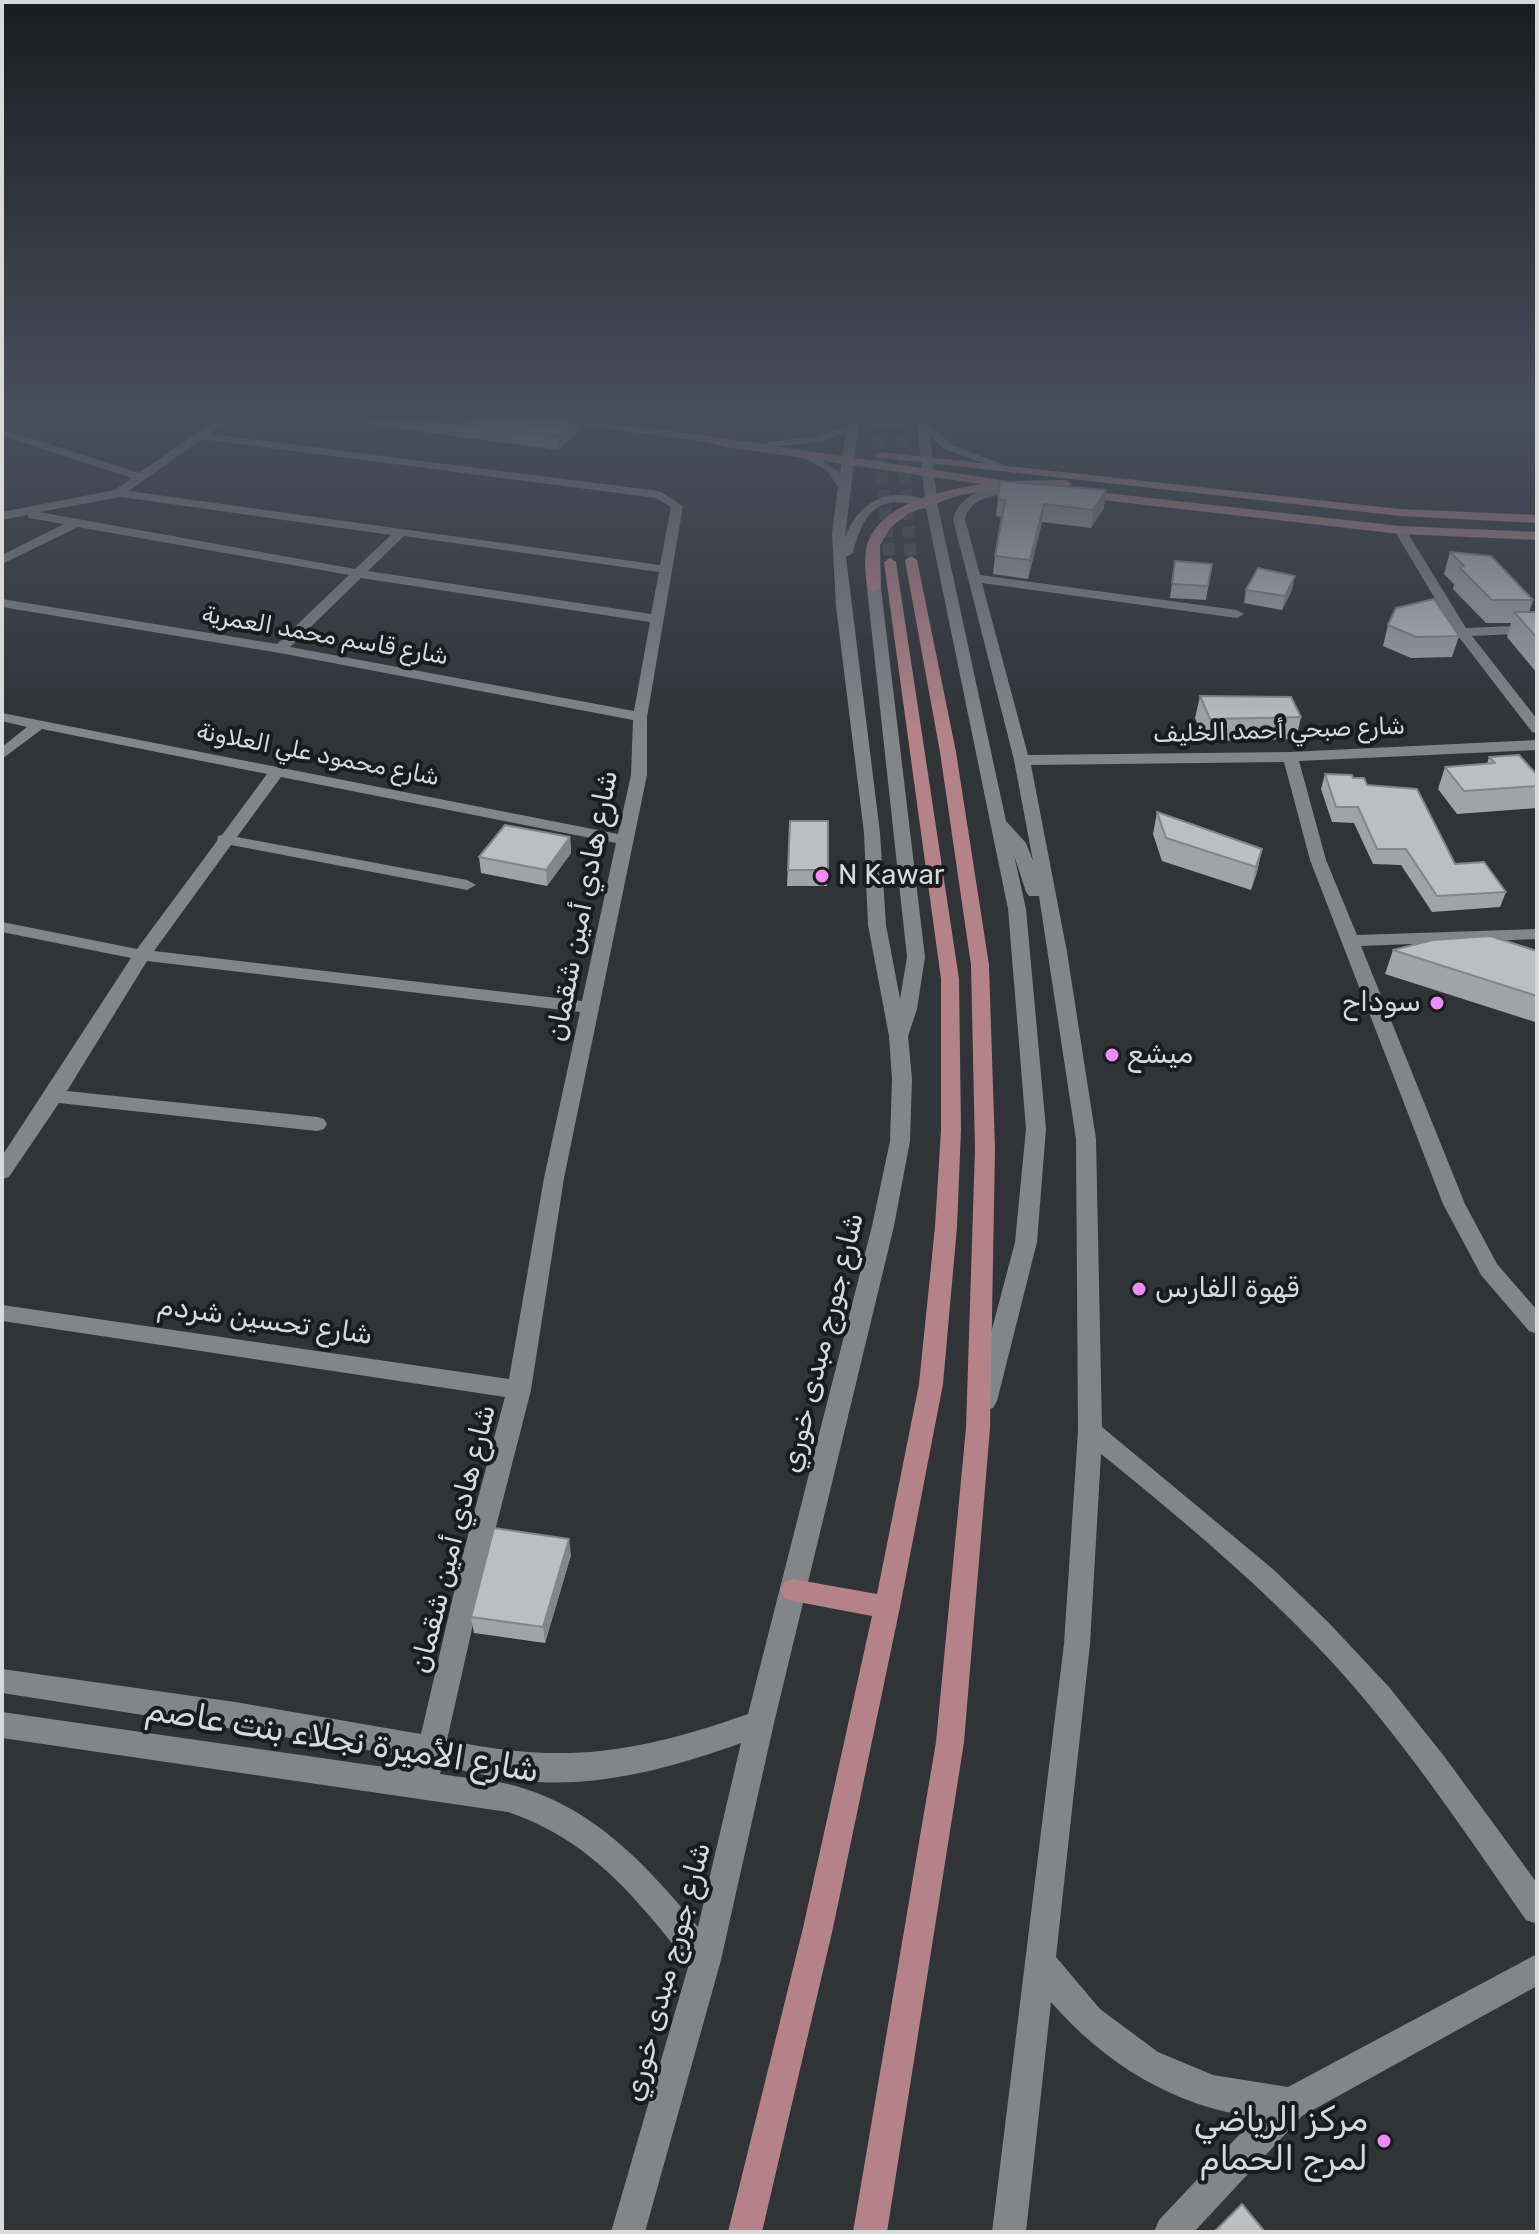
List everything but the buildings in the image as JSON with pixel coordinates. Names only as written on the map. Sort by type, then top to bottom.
[{"type":"main road","points":[[874,588],[874,542],[889,522]]},
{"type":"main road","points":[[1331,522],[1400,530],[1537,536]]},
{"type":"main road","points":[[745,2232],[818,1928],[931,1384],[951,1130],[950,979],[901,561],[953,782],[980,965],[985,1060],[985,1149],[978,1428],[950,1742],[870,2232]]},
{"type":"main road","points":[[793,1590],[887,1607]]},
{"type":"street","points":[[2,560],[77,522]]},
{"type":"street","points":[[79,522],[357,573],[656,619]]},
{"type":"street","points":[[330,522],[664,569]]},
{"type":"street","name":"شارع هادي أمين شقمان","points":[[423,1786],[475,1558],[519,1390],[554,1178],[639,775],[640,717],[674,522]]},
{"type":"street","name":"شارع جورج مبدى خوري","points":[[628,2232],[706,1960],[760,1723],[894,1172],[902,1107],[898,1036],[877,925],[872,833],[843,606],[839,522]]},
{"type":"street","points":[[843,606],[850,535],[857,522]]},
{"type":"street","points":[[935,522],[1017,909],[1036,1129],[1026,1242],[978,1428]]},
{"type":"street","points":[[961,522],[1022,760],[1058,952],[1086,1139],[1090,1431],[1075,1658],[1009,2232]]},
{"type":"street","points":[[1400,530],[1462,632],[1537,729]]},
{"type":"street","points":[[280,649],[401,532]]},
{"type":"street","points":[[975,578],[1237,614]]},
{"type":"street","points":[[874,588],[916,944],[914,983],[898,1036]]},
{"type":"street","name":"شارع قاسم محمد العمرية","points":[[2,603],[280,649],[640,717]]},
{"type":"street","points":[[1462,632],[1537,629]]},
{"type":"street","name":"شارع محمود علي العلاونة","points":[[2,717],[625,840]]},
{"type":"street","points":[[2,754],[40,724]]},
{"type":"street","name":"شارع صبحي أحمد الخليف","points":[[1022,760],[1290,757],[1537,745]]},
{"type":"street","points":[[1290,757],[1318,860],[1454,1204],[1489,1269],[1537,1325]]},
{"type":"street","points":[[2,1172],[54,1096],[142,955],[224,839],[277,771]]},
{"type":"street","points":[[999,821],[1023,854],[1058,952]]},
{"type":"street","points":[[224,839],[467,885]]},
{"type":"street","points":[[2,927],[142,955],[592,1008]]},
{"type":"street","points":[[1351,941],[1537,934]]},
{"type":"street","points":[[54,1096],[317,1124]]},
{"type":"street","name":"شارع تحسين شردم","points":[[2,1313],[519,1390]]},
{"type":"street","points":[[1090,1431],[1218,1536],[1321,1632],[1365,1680],[1537,1909]]},
{"type":"street","name":"شارع الأميرة نجلاء بنت عاصم","points":[[2,1681],[215,1710],[433,1748],[525,1768],[559,1769],[668,1755],[760,1723]]},
{"type":"street","name":"شارع الأميرة نجلاء بنت عاصم","points":[[2,1725],[508,1798],[553,1812],[582,1828],[608,1849],[706,1960]]},
{"type":"street","points":[[1039,1960],[1058,1989],[1082,2015],[1137,2060],[1173,2080],[1212,2093],[1250,2101],[1290,2104]]},
{"type":"street","points":[[1171,2232],[1290,2104],[1537,1969]]},
{"type":"tunnel","points":[[886,522],[890,562]]},
{"type":"tunnel","points":[[908,522],[911,560]]},
{"type":"place","name":"N Kawar","points":[[822,876]]},
{"type":"place","name":"سوداح","points":[[1437,1003]]},
{"type":"place","name":"ميشع","points":[[1112,1055]]},
{"type":"place","name":"قهوة الفارس","points":[[1139,1289]]},
{"type":"place","name":"مركز الرياضي لمرج الحمام","points":[[1384,2141]]}]
